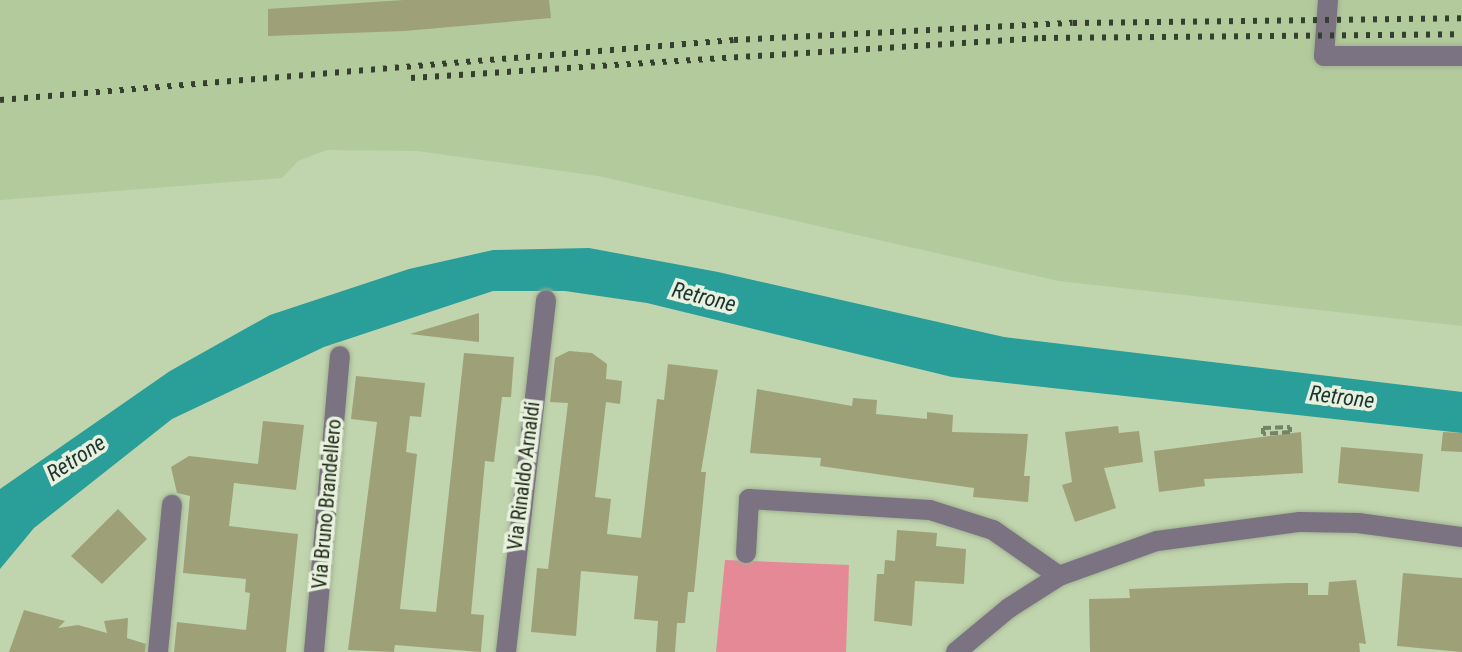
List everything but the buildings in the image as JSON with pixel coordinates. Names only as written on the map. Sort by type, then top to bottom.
[{"type":"street","points":[[1328,0],[1324,56],[1462,56]]},
{"type":"street","name":"Via Rinaldo Arnaldi","points":[[506,652],[546,300]]},
{"type":"street","name":"Via Bruno Brandellero","points":[[314,652],[340,356]]},
{"type":"street","points":[[746,553],[749,499],[930,510],[993,530],[1059,576]]},
{"type":"street","points":[[158,652],[172,505]]},
{"type":"street","points":[[962,650],[1009,608],[1059,576],[1157,541],[1262,524],[1358,523],[1462,537]]},
{"type":"path","points":[[1290,427],[1290,432],[1263,434],[1263,428],[1290,427]]},
{"type":"shaded area","points":[[0,0],[1462,0],[1462,326],[1059,281],[598,176],[417,151],[327,150],[298,161],[282,178],[0,200]]},
{"type":"shaded area","points":[[725,560],[849,565],[846,652],[716,652]]},
{"type":"water","name":"Retrone","points":[[589,248],[718,272],[1004,337],[1462,392],[1462,433],[952,377],[647,303],[565,291],[493,291],[324,347],[172,419],[34,528],[0,569],[0,489],[170,371],[270,315],[409,269],[493,250]]},
{"type":"railway","points":[[0,100],[734,40],[1073,23],[1462,18]]},
{"type":"railway","points":[[411,78],[1042,38],[1462,34]]}]
